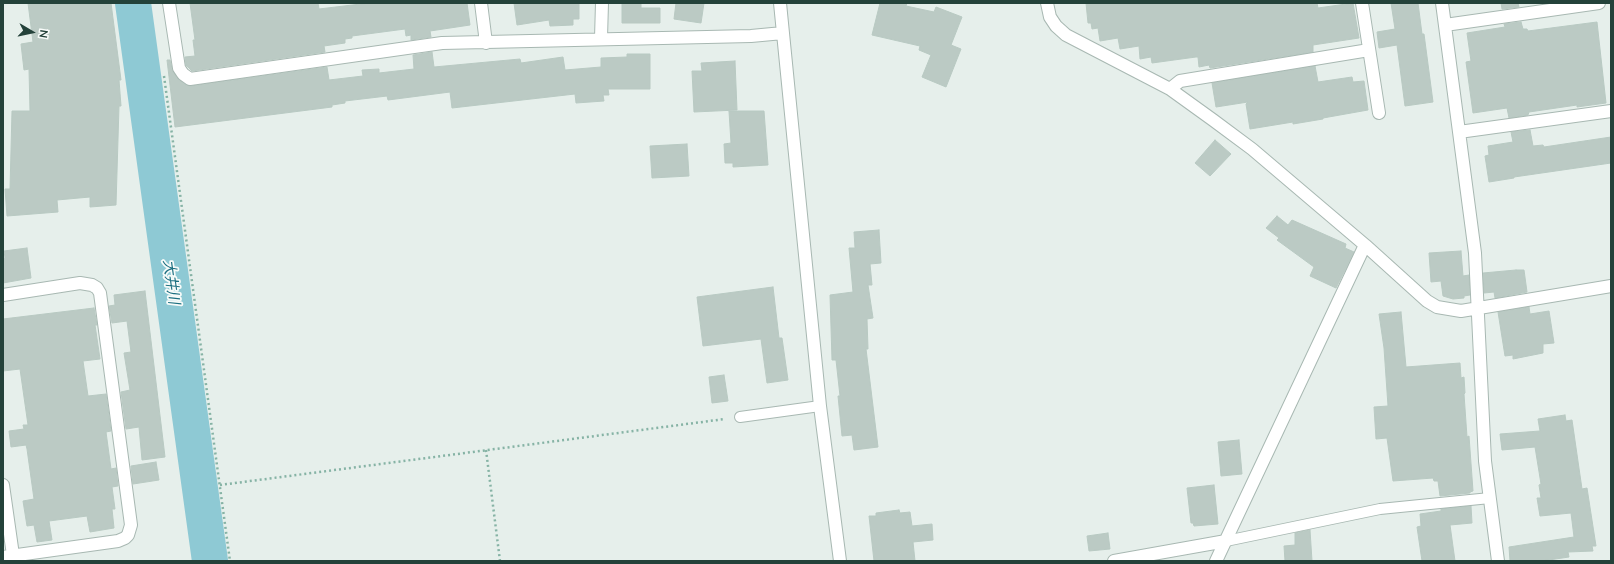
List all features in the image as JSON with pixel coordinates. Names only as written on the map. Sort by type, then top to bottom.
[{"type":"street","points":[[169,3],[178,68],[190,79],[442,43],[600,38],[751,36],[783,33]]},
{"type":"street","points":[[481,3],[486,42]]},
{"type":"street","points":[[600,38],[602,3]]},
{"type":"street","points":[[780,3],[820,406],[840,561]]},
{"type":"street","points":[[1047,3],[1050,17],[1056,26],[1066,34],[1170,90],[1252,149],[1427,301],[1438,308],[1461,311],[1611,286]]},
{"type":"street","points":[[1362,3],[1379,113]]},
{"type":"street","points":[[1442,3],[1475,253],[1479,308],[1480,385],[1485,461],[1498,561]]},
{"type":"street","points":[[1445,25],[1599,3]]},
{"type":"street","points":[[1170,90],[1180,81],[1369,50]]},
{"type":"street","points":[[1459,132],[1611,111]]},
{"type":"street","points":[[1216,561],[1365,246]]},
{"type":"street","points":[[3,295],[80,283],[92,285],[97,288],[100,293],[131,525],[128,535],[118,541],[8,556],[3,485]]},
{"type":"street","points":[[1114,561],[1226,541]]},
{"type":"lane","points":[[740,417],[820,406]]},
{"type":"lane","points":[[1226,541],[1380,509],[1490,498]]},
{"type":"path","points":[[163,72],[230,561]]},
{"type":"path","points":[[220,485],[740,417]]},
{"type":"path","points":[[486,450],[500,561]]},
{"type":"building","points":[[28,3],[111,3],[121,80],[119,80],[121,106],[119,106],[116,205],[90,207],[90,197],[57,200],[58,212],[7,216],[5,189],[10,189],[12,111],[30,111],[29,69],[24,70],[21,44],[33,42]]},
{"type":"building","points":[[190,3],[318,3],[319,9],[369,3],[467,3],[470,25],[430,31],[431,37],[411,40],[411,35],[406,36],[405,29],[352,36],[352,38],[345,39],[345,43],[324,46],[325,52],[192,71],[186,65],[185,57],[195,56],[193,40],[195,40]]},
{"type":"building","points":[[514,3],[579,3],[579,19],[573,19],[573,25],[550,26],[549,20],[517,25]]},
{"type":"building","points":[[622,3],[641,3],[641,8],[660,8],[660,23],[622,23]]},
{"type":"building","points":[[676,3],[704,3],[701,23],[674,19]]},
{"type":"building","points":[[880,3],[907,3],[906,6],[934,12],[936,7],[962,17],[951,45],[961,49],[946,87],[922,77],[931,55],[919,50],[920,46],[872,35]]},
{"type":"building","points":[[1086,3],[1317,3],[1318,8],[1353,3],[1359,38],[1313,45],[1313,52],[1210,68],[1209,65],[1199,67],[1198,57],[1152,63],[1151,57],[1140,59],[1139,46],[1120,49],[1118,38],[1100,41],[1098,28],[1092,29],[1091,23],[1088,23]]},
{"type":"building","points":[[1391,3],[1418,3],[1422,34],[1424,34],[1433,102],[1405,106],[1397,45],[1379,48],[1377,32],[1395,29]]},
{"type":"building","points":[[1501,3],[1518,3],[1519,7],[1502,9]]},
{"type":"building","points":[[1521,22],[1523,29],[1527,29],[1528,31],[1597,22],[1606,103],[1577,107],[1577,105],[1529,112],[1528,115],[1509,118],[1507,108],[1473,113],[1466,62],[1471,61],[1467,33],[1505,27],[1504,24]]},
{"type":"building","points":[[432,52],[434,67],[520,59],[521,63],[563,57],[565,70],[601,67],[601,58],[627,57],[627,54],[650,54],[650,89],[608,89],[609,95],[603,95],[604,101],[576,103],[575,94],[452,108],[450,92],[388,100],[387,96],[345,101],[345,103],[332,105],[332,107],[175,127],[167,60],[170,60],[172,69],[177,78],[186,85],[191,86],[327,67],[329,80],[363,76],[362,70],[379,69],[379,73],[414,69],[413,55]]},
{"type":"building","points":[[735,61],[737,110],[694,112],[692,71],[702,71],[701,63]]},
{"type":"building","points":[[1315,66],[1318,82],[1352,77],[1353,82],[1364,81],[1368,110],[1293,124],[1293,122],[1250,129],[1246,104],[1248,102],[1216,107],[1212,83]]},
{"type":"building","points":[[729,111],[764,111],[768,165],[733,167],[733,163],[725,163],[724,144],[731,143]]},
{"type":"building","points":[[1530,130],[1533,146],[1543,145],[1544,147],[1611,137],[1611,163],[1489,182],[1485,156],[1489,155],[1488,146],[1513,142],[1511,132]]},
{"type":"building","points":[[1215,140],[1231,154],[1210,176],[1195,163]]},
{"type":"building","points":[[687,144],[689,176],[652,178],[650,146]]},
{"type":"building","points":[[1277,216],[1288,225],[1292,220],[1346,244],[1345,248],[1354,252],[1336,288],[1310,276],[1314,267],[1277,240],[1279,238],[1266,228]]},
{"type":"building","points":[[879,230],[881,263],[870,264],[872,285],[868,285],[873,318],[867,319],[868,349],[866,349],[878,447],[854,450],[852,435],[842,436],[836,360],[832,360],[830,295],[853,292],[849,248],[855,248],[854,232]]},
{"type":"building","points":[[27,248],[31,278],[3,283],[3,259],[5,258],[4,251]]},
{"type":"building","points":[[1461,251],[1463,276],[1469,275],[1470,295],[1464,296],[1464,298],[1453,299],[1443,296],[1441,281],[1431,282],[1429,253]]},
{"type":"building","points":[[1524,270],[1527,292],[1495,298],[1494,292],[1484,293],[1483,273]]},
{"type":"building","points":[[773,287],[779,338],[782,338],[788,380],[767,383],[761,339],[703,346],[697,297]]},
{"type":"building","points":[[145,291],[165,457],[142,460],[139,427],[126,429],[121,392],[130,390],[124,353],[131,352],[127,321],[112,323],[109,306],[115,305],[114,295]]},
{"type":"building","points":[[1529,307],[1530,314],[1549,311],[1554,343],[1543,344],[1543,353],[1513,359],[1513,355],[1505,356],[1498,312]]},
{"type":"building","points":[[94,308],[100,359],[83,361],[88,396],[106,394],[111,431],[106,432],[111,469],[116,468],[118,486],[112,487],[115,509],[112,509],[114,528],[90,532],[87,516],[49,521],[52,540],[37,542],[34,525],[27,526],[23,501],[34,499],[26,445],[11,447],[9,431],[24,429],[23,425],[28,425],[20,369],[3,371],[3,319]]},
{"type":"building","points":[[1401,312],[1406,367],[1460,363],[1461,378],[1464,377],[1467,437],[1469,436],[1473,491],[1470,493],[1440,496],[1438,481],[1434,481],[1433,478],[1393,481],[1387,438],[1376,439],[1374,407],[1388,406],[1384,348],[1379,314]]},
{"type":"building","points":[[724,375],[728,401],[712,403],[709,377]]},
{"type":"building","points":[[1565,415],[1566,421],[1572,420],[1582,489],[1587,488],[1596,546],[1592,546],[1593,551],[1568,552],[1569,557],[1542,561],[1510,561],[1509,547],[1574,537],[1571,513],[1540,516],[1537,498],[1541,498],[1539,485],[1541,484],[1535,447],[1502,450],[1500,434],[1540,431],[1538,419]]},
{"type":"building","points":[[1239,440],[1242,474],[1221,476],[1218,442]]},
{"type":"building","points":[[156,462],[159,480],[133,484],[131,466]]},
{"type":"building","points":[[1214,485],[1218,524],[1194,526],[1193,523],[1191,523],[1187,488]]},
{"type":"building","points":[[1471,506],[1472,523],[1450,525],[1455,561],[1422,561],[1417,527],[1421,526],[1420,514],[1441,511],[1441,509]]},
{"type":"building","points":[[899,510],[900,513],[910,512],[912,526],[932,524],[933,540],[913,542],[915,561],[874,561],[869,516],[876,516],[876,513]]},
{"type":"building","points":[[1310,530],[1312,561],[1285,561],[1284,546],[1295,545],[1295,533]]},
{"type":"building","points":[[1108,533],[1110,549],[1089,551],[1087,536]]},
{"type":"waterway","name":"大井川","points":[[133,3],[210,561]]}]
